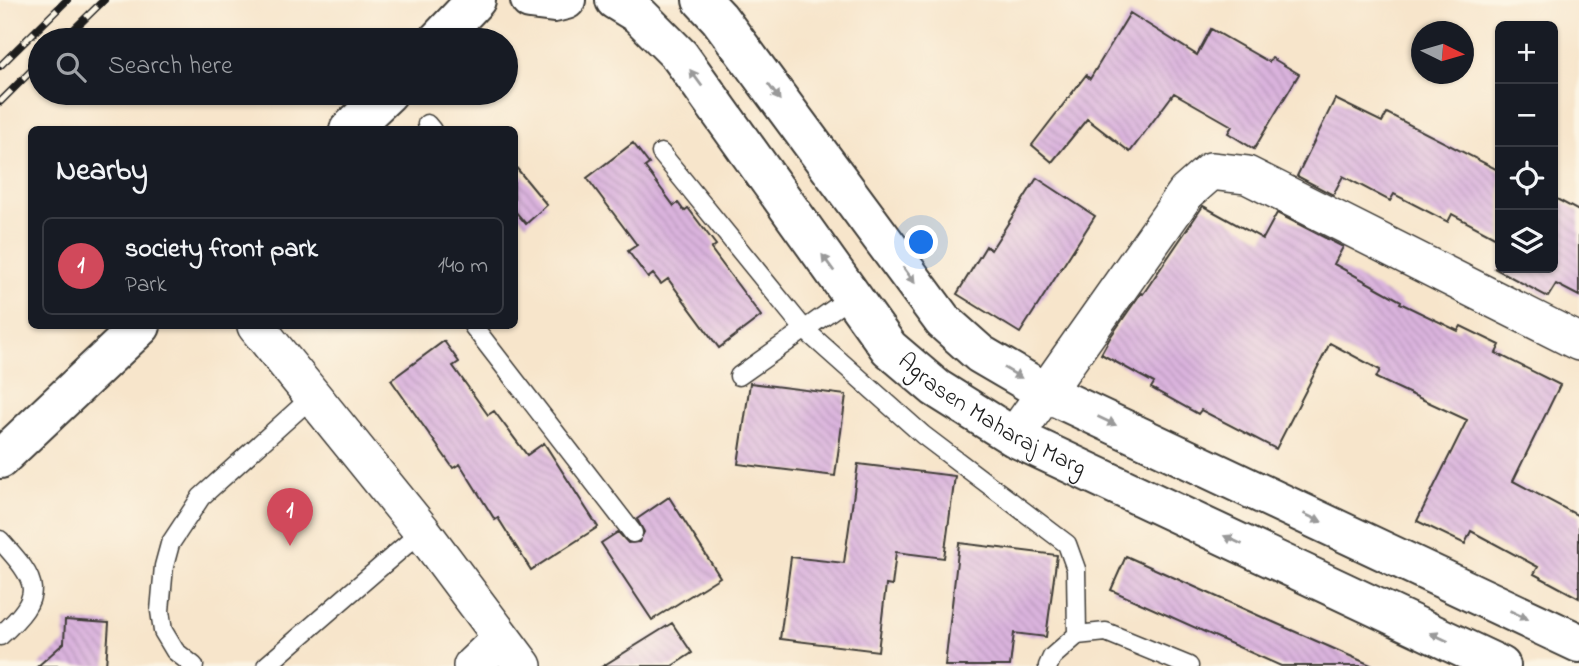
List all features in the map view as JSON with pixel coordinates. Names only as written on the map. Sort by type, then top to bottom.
[{"type":"main road","points":[[449,28],[476,0]]},
{"type":"main road","points":[[530,0],[554,3],[566,0]]},
{"type":"main road","name":"Agrasen Maharaj Marg","points":[[615,0],[638,14],[680,56],[889,348],[936,388],[1014,437],[1488,663]]},
{"type":"main road","name":"Agrasen Maharaj Marg","points":[[702,0],[719,18],[943,321],[980,354],[1045,392],[1579,643]]},
{"type":"main road","points":[[353,126],[375,105]]},
{"type":"main road","points":[[0,459],[138,329]]},
{"type":"street","points":[[1014,437],[1186,193],[1211,171],[1247,175],[1579,342]]},
{"type":"street","points":[[258,329],[422,531],[523,666]]},
{"type":"street","points":[[472,666],[501,638]]},
{"type":"lane","points":[[661,153],[804,330],[923,435],[1067,544],[1076,569],[1077,635]]},
{"type":"lane","points":[[740,376],[852,296]]},
{"type":"lane","points":[[475,329],[634,533]]},
{"type":"lane","points":[[194,666],[175,651],[163,631],[160,611],[164,566],[170,544],[201,498],[312,397]]},
{"type":"lane","points":[[265,666],[422,531]]},
{"type":"lane","points":[[0,540],[26,568],[32,580],[31,599],[21,617],[0,636]]},
{"type":"lane","points":[[1048,666],[1052,657],[1077,635],[1106,632],[1189,666]]},
{"type":"building","points":[[1130,13],[1197,55],[1211,29],[1269,62],[1272,58],[1299,74],[1254,149],[1228,133],[1232,126],[1174,93],[1130,152],[1087,119],[1052,162],[1032,145],[1086,75],[1090,79]]},
{"type":"building","points":[[1335,99],[1382,122],[1387,113],[1495,168],[1495,237],[1452,214],[1448,222],[1394,194],[1390,201],[1343,176],[1333,195],[1297,176]]},
{"type":"building","points":[[633,143],[649,164],[645,167],[674,206],[678,203],[684,211],[688,208],[716,245],[711,249],[761,316],[719,348],[668,279],[661,284],[653,274],[648,278],[628,251],[637,245],[587,178]]},
{"type":"building","points":[[518,170],[547,205],[526,224],[518,215]]},
{"type":"building","points":[[1037,178],[1095,216],[1020,333],[957,294],[986,246],[991,250]]},
{"type":"building","points":[[1558,200],[1579,211],[1579,296],[1556,284],[1548,297],[1503,273],[1558,273]]},
{"type":"building","points":[[1203,206],[1263,239],[1277,213],[1343,247],[1334,264],[1401,301],[1400,303],[1458,331],[1461,326],[1500,345],[1496,353],[1560,385],[1513,481],[1579,516],[1579,598],[1534,574],[1538,567],[1471,531],[1465,544],[1417,521],[1467,420],[1376,378],[1380,370],[1330,343],[1276,449],[1201,410],[1198,414],[1151,388],[1154,383],[1101,354]]},
{"type":"building","points":[[444,341],[459,362],[453,366],[488,415],[494,411],[527,455],[544,443],[598,527],[531,570],[460,464],[453,468],[391,380]]},
{"type":"building","points":[[750,383],[846,395],[835,476],[738,464]]},
{"type":"building","points":[[858,464],[955,476],[944,558],[896,552],[892,586],[886,585],[878,651],[780,639],[791,557],[844,563]]},
{"type":"building","points":[[669,497],[720,577],[652,620],[601,543],[618,532],[628,543],[639,542],[644,532],[637,519]]},
{"type":"building","points":[[959,543],[1057,555],[1046,637],[1014,633],[1010,666],[945,666]]},
{"type":"building","points":[[1126,556],[1373,666],[1281,666],[1111,590]]},
{"type":"building","points":[[65,620],[109,623],[106,666],[38,666],[64,643]]},
{"type":"building","points":[[672,623],[692,653],[672,666],[603,666]]},
{"type":"railway","points":[[39,28],[67,0]]},
{"type":"railway","points":[[75,28],[104,0]]},
{"type":"railway","points":[[0,66],[28,38]]},
{"type":"railway","points":[[0,102],[28,74]]},
{"type":"place","name":"society front park","points":[[290,546]]}]
